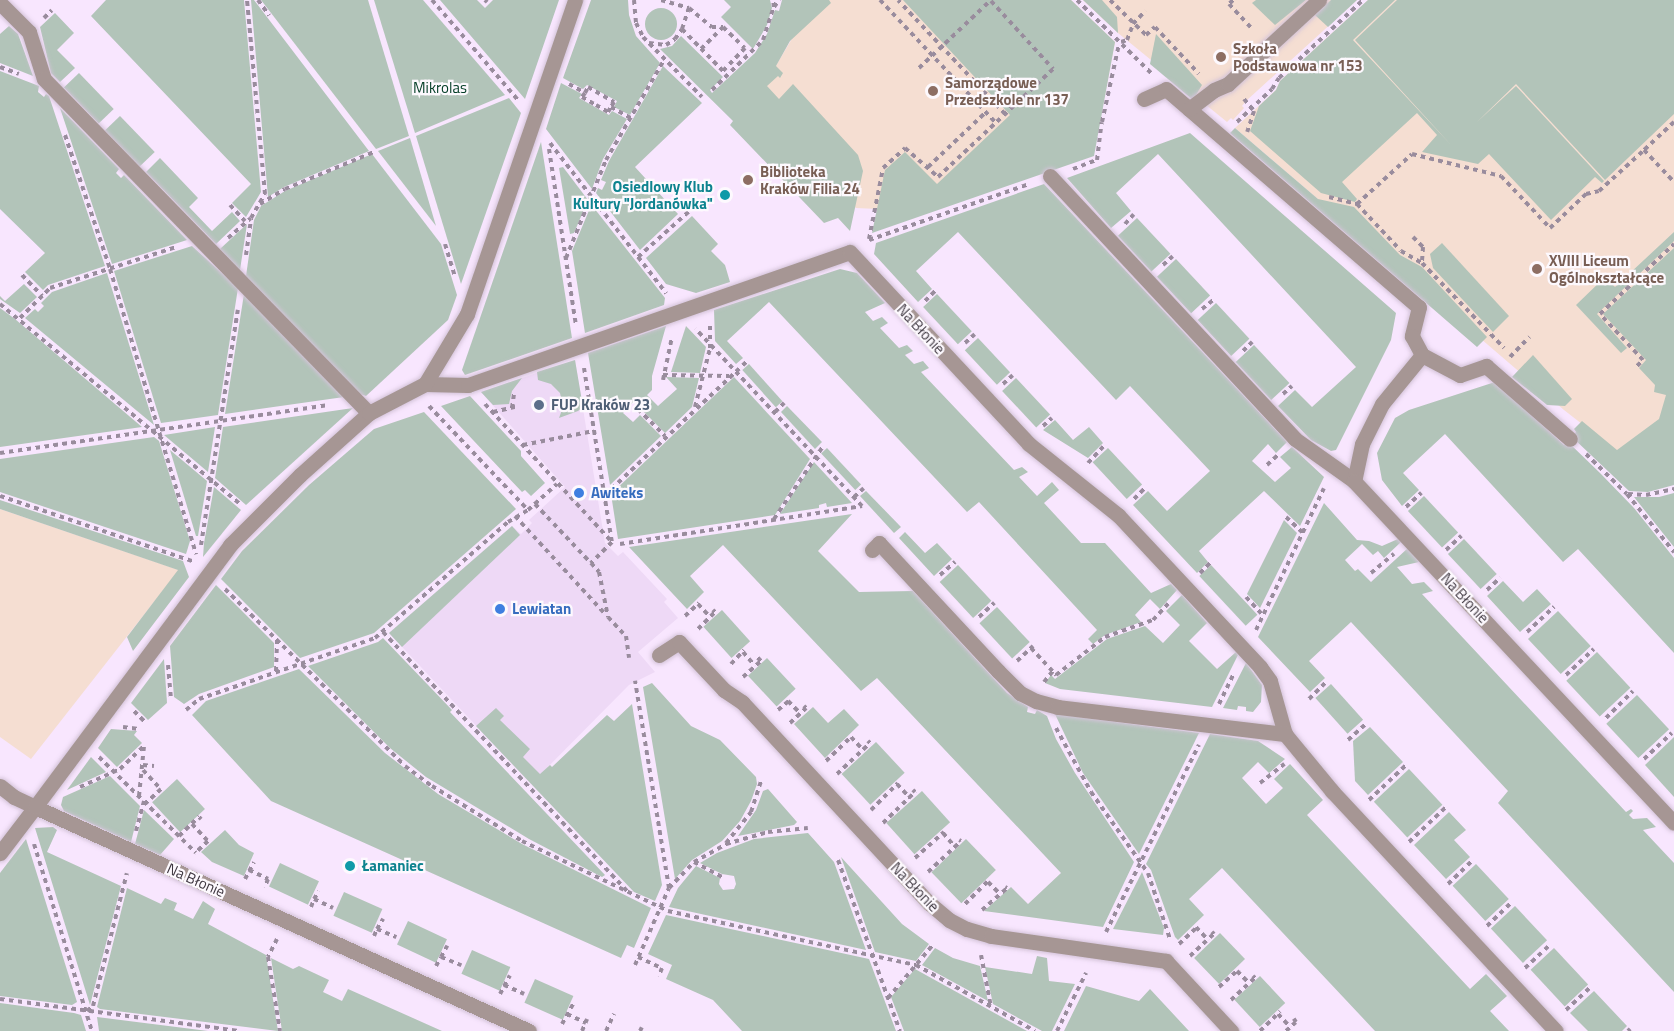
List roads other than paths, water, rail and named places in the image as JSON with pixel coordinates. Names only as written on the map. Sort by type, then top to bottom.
[{"type":"street","points":[[0,853],[147,655],[203,568],[369,413],[419,387],[467,314],[575,0]]},
{"type":"street","points":[[1189,108],[1214,90],[1228,84],[1319,0]]},
{"type":"street","points":[[0,3],[30,34],[44,79],[369,413]]},
{"type":"street","points":[[1144,99],[1166,88],[1419,307],[1412,336],[1422,355],[1460,375],[1486,366],[1570,439]]},
{"type":"street","name":"Na Błonie","points":[[1050,176],[1295,439],[1335,465],[1354,481],[1674,823]]},
{"type":"street","name":"Na Błonie","points":[[419,387],[468,385],[850,252],[1029,444],[1118,515],[1266,674],[1285,734],[1332,791],[1556,1031]]},
{"type":"street","points":[[1354,481],[1362,444],[1382,404],[1422,355]]},
{"type":"street","points":[[872,550],[879,543],[998,672],[1020,693],[1036,701],[1058,706],[1285,734]]},
{"type":"street","name":"Na Błonie","points":[[659,655],[679,642],[724,690],[742,702],[929,903],[950,920],[967,929],[990,936],[1166,961],[1231,1031]]},
{"type":"street","name":"Na Błonie","points":[[0,786],[29,815],[529,1031]]},
{"type":"place","name":"Szkoła Podstawowa nr 153","points":[[1221,57]]},
{"type":"place","name":"Samorządowe Przedszkole nr 137","points":[[933,91]]},
{"type":"place","name":"Biblioteka Kraków Filia 24","points":[[748,180]]},
{"type":"place","name":"Osiedlowy Klub Kultury \"Jordanówka\"","points":[[725,195]]},
{"type":"place","name":"XVIII Liceum Ogólnokształcące","points":[[1537,269]]},
{"type":"place","name":"FUP Kraków 23","points":[[539,405]]},
{"type":"place","name":"Awiteks","points":[[579,493]]},
{"type":"place","name":"Lewiatan","points":[[500,609]]},
{"type":"place","name":"Łamaniec","points":[[350,866]]},
{"type":"park label","name":"Mikrolas","points":[[440,88]]}]
